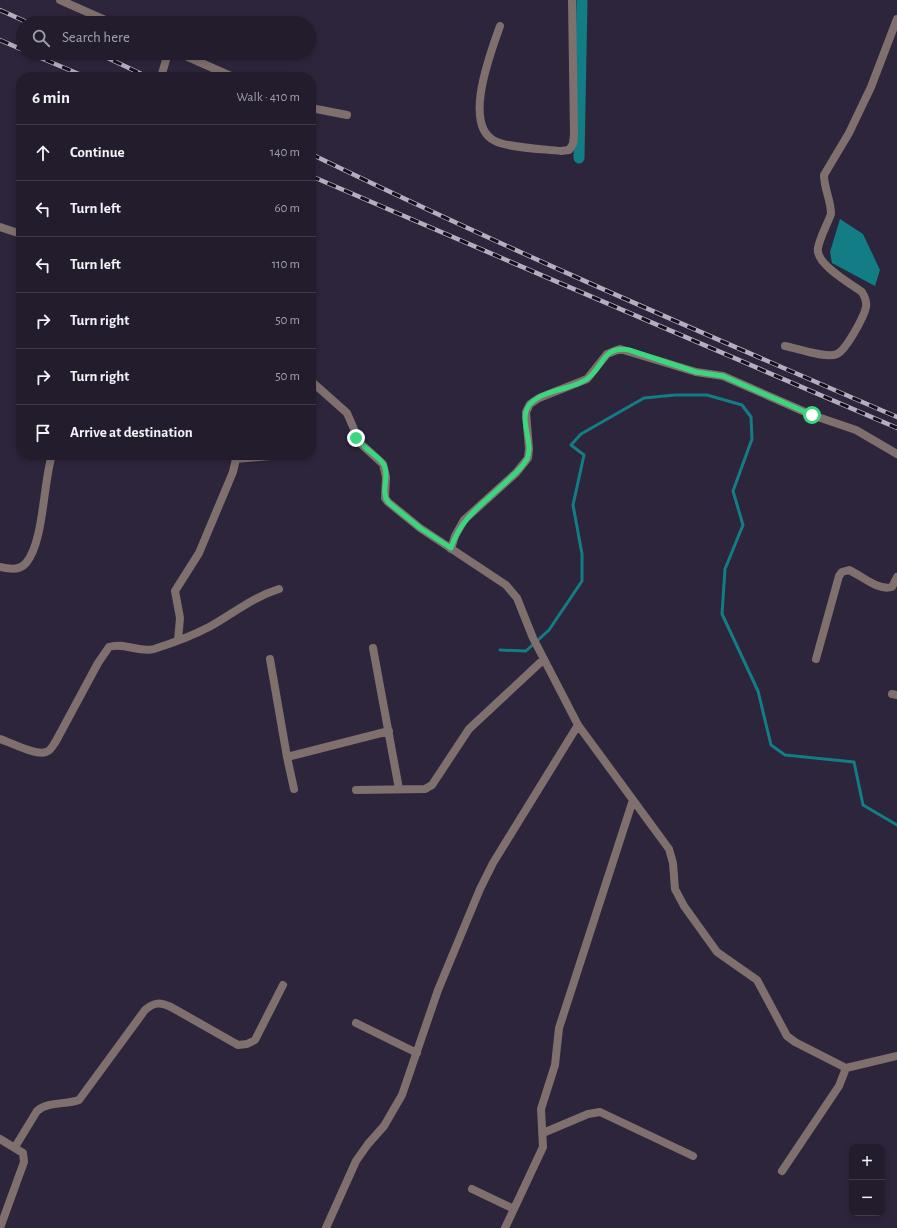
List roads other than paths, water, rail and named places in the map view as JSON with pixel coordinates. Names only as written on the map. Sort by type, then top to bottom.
[{"type":"street","points":[[60,0],[96,16]]},
{"type":"street","points":[[500,26],[482,79],[481,124],[485,134],[496,142],[508,145],[561,151],[569,150],[574,134],[572,0]]},
{"type":"street","points":[[785,346],[828,355],[836,354],[843,349],[862,318],[866,306],[866,299],[862,292],[823,263],[818,256],[818,248],[831,214],[831,208],[824,183],[824,175],[849,134],[870,87],[897,19]]},
{"type":"street","points":[[162,72],[166,60]]},
{"type":"street","points":[[195,60],[222,72]]},
{"type":"street","points":[[316,109],[347,115]]},
{"type":"street","points":[[0,227],[16,232]]},
{"type":"street","points":[[451,548],[455,536],[464,520],[516,472],[528,458],[529,449],[526,412],[530,404],[539,398],[587,379],[607,354],[620,349],[696,372],[723,376],[812,415],[856,430],[897,454]]},
{"type":"street","points":[[316,385],[347,413],[360,443],[383,464],[386,477],[384,492],[385,498],[388,502],[420,528],[506,585],[512,591],[517,598],[533,638],[578,725],[669,849],[673,863],[673,883],[678,896],[717,952],[757,980],[788,1036],[795,1042],[846,1068],[897,1056]]},
{"type":"street","points":[[0,568],[18,568],[25,564],[31,555],[42,513],[47,471],[50,460]]},
{"type":"street","points":[[178,640],[180,618],[175,591],[199,553],[233,472],[235,460]]},
{"type":"street","points":[[816,659],[839,576],[842,572],[849,570],[880,587],[887,589],[892,588],[897,577]]},
{"type":"street","points":[[0,739],[35,752],[48,752],[56,741],[98,663],[109,647],[121,645],[140,649],[152,649],[178,640],[210,626],[262,594],[279,589]]},
{"type":"street","points":[[373,648],[399,789]]},
{"type":"street","points":[[356,790],[425,789],[432,786],[469,729],[543,657]]},
{"type":"street","points":[[270,659],[294,789]]},
{"type":"street","points":[[326,1228],[356,1161],[393,1114],[402,1095],[438,990],[480,889],[493,863],[578,725]]},
{"type":"street","points":[[287,757],[389,731]]},
{"type":"street","points":[[505,1228],[543,1147],[541,1109],[555,1065],[559,1028],[633,800]]},
{"type":"street","points":[[15,1147],[41,1107],[69,1104],[79,1100],[145,1010],[152,1004],[160,1002],[238,1045],[247,1044],[255,1040],[283,985]]},
{"type":"street","points":[[356,1023],[417,1053]]},
{"type":"street","points":[[782,1171],[839,1086],[846,1068]]},
{"type":"street","points":[[543,1133],[588,1114],[600,1112],[693,1156]]},
{"type":"street","points":[[0,1139],[23,1153],[24,1162],[0,1228]]},
{"type":"street","points":[[472,1189],[514,1209]]},
{"type":"waterway","points":[[579,158],[582,0]]},
{"type":"waterway","points":[[500,650],[526,651],[549,630],[582,581],[582,554],[573,505],[584,455],[571,445],[581,434],[644,398],[675,395],[707,395],[742,405],[751,417],[752,439],[733,491],[743,525],[725,569],[722,614],[758,691],[771,745],[785,755],[854,762],[863,805],[897,825]]},
{"type":"railway","points":[[0,10],[16,17]]},
{"type":"railway","points":[[0,40],[16,47]]},
{"type":"railway","points":[[46,60],[74,72]]},
{"type":"railway","points":[[112,60],[137,72]]},
{"type":"railway","points":[[316,156],[529,256],[897,417]]},
{"type":"railway","points":[[316,178],[897,428]]}]
